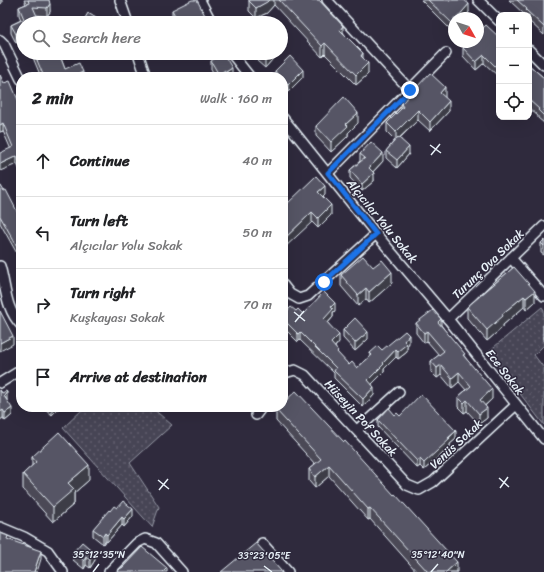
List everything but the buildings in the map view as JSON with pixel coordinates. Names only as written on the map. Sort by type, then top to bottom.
[{"type":"street","points":[[120,0],[126,16]]},
{"type":"street","points":[[200,0],[208,16]]},
{"type":"street","points":[[327,0],[410,90]]},
{"type":"street","points":[[478,0],[496,18]]},
{"type":"street","points":[[0,40],[7,48],[18,72]]},
{"type":"street","points":[[328,173],[446,53]]},
{"type":"street","points":[[532,53],[544,65]]},
{"type":"street","points":[[140,60],[144,72]]},
{"type":"street","points":[[237,60],[246,72]]},
{"type":"street","name":"Alçıcılar Yolu Sokak","points":[[288,124],[376,234],[448,319]]},
{"type":"street","name":"Turunç Ova Sokak","points":[[448,319],[544,226]]},
{"type":"street","points":[[288,291],[299,298],[308,296],[376,234]]},
{"type":"street","points":[[511,258],[544,296]]},
{"type":"street","points":[[0,266],[9,308],[16,319]]},
{"type":"street","name":"Ece Sokak","points":[[448,319],[544,439]]},
{"type":"street","name":"Hüseyin Pof Sokak","points":[[288,372],[295,370],[305,375],[407,485]]},
{"type":"street","points":[[0,383],[16,373]]},
{"type":"street","points":[[357,430],[399,392]]},
{"type":"street","name":"Venüs Sokak","points":[[407,485],[419,490],[433,482],[516,405]]},
{"type":"street","points":[[0,527],[24,537],[48,551],[63,572]]},
{"type":"street","points":[[109,572],[137,543],[145,539],[156,543],[182,572]]},
{"type":"street","points":[[262,543],[288,572]]},
{"type":"shaded area","points":[[542,307],[544,310],[544,345],[534,355],[544,368],[544,425],[488,352]]},
{"type":"shaded area","points":[[80,412],[157,412],[172,425],[130,463],[159,507],[152,527],[63,428]]},
{"type":"route","points":[[324,282],[376,234],[328,173],[410,90]]}]
